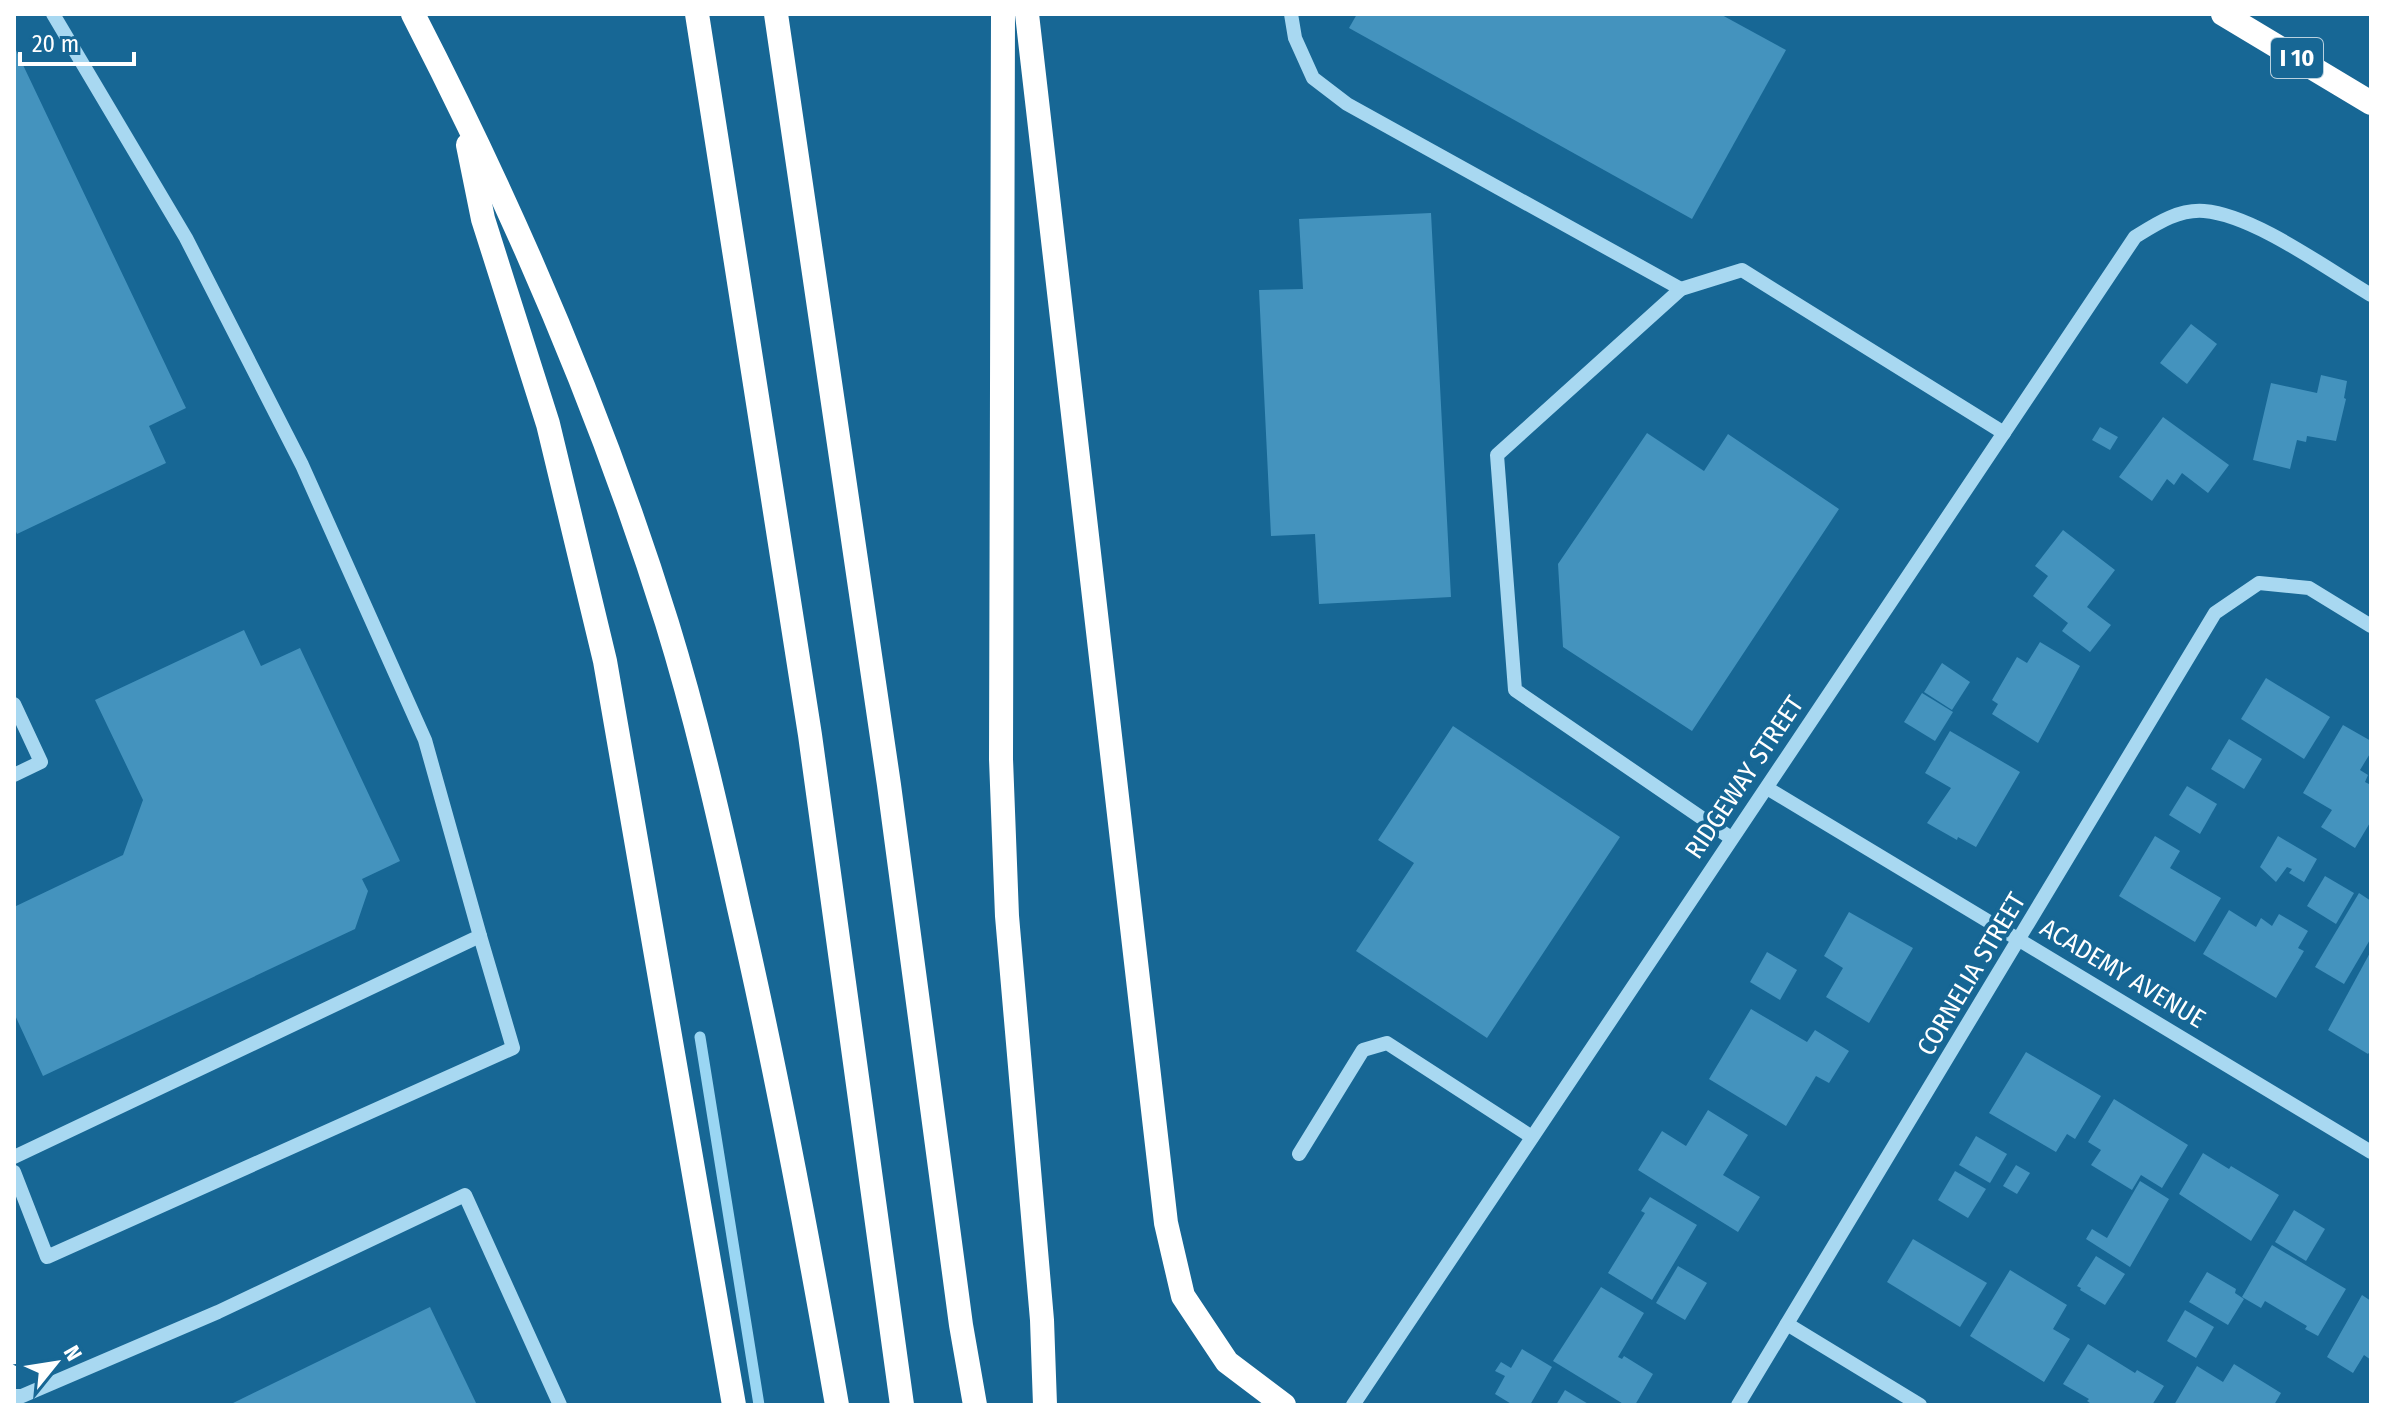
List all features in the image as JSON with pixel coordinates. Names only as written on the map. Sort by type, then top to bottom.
[{"type":"highway","points":[[413,14],[459,103],[536,274],[607,453],[667,624],[720,823],[759,996],[806,1224],[837,1405]]},
{"type":"highway","points":[[697,14],[810,735],[902,1405]]},
{"type":"highway","points":[[776,14],[889,785],[961,1325],[975,1405]]},
{"type":"highway","points":[[1003,14],[1001,759],[1007,916],[1042,1320],[1045,1405]]},
{"type":"highway","points":[[1027,14],[1166,1223],[1183,1296],[1227,1362],[1284,1405]]},
{"type":"highway","name":"I 10","points":[[2223,14],[2371,103]]},
{"type":"highway","points":[[459,103],[483,219],[548,424],[605,661],[734,1405]]},
{"type":"street","points":[[14,1172],[47,1257],[513,1048],[425,740],[302,465],[186,238],[53,14]]},
{"type":"street","points":[[1291,14],[1295,38],[1313,78],[1347,104],[1681,289]]},
{"type":"street","name":"RIDGEWAY STREET","points":[[1353,1405],[2135,237],[2165,218],[2203,211],[2237,219],[2371,295]]},
{"type":"street","points":[[1731,838],[1515,690],[1497,455],[1681,289],[1742,270],[2004,433]]},
{"type":"street","name":"CORNELIA STREET","points":[[1738,1405],[2215,613],[2259,583],[2309,588],[2371,626]]},
{"type":"street","points":[[14,704],[41,762],[14,775]]},
{"type":"street","name":"ACADEMY AVENUE","points":[[1767,788],[2371,1152]]},
{"type":"street","points":[[14,1157],[480,936]]},
{"type":"street","points":[[1299,1154],[1363,1050],[1387,1043],[1532,1137]]},
{"type":"street","points":[[20,1399],[218,1312],[465,1195],[560,1405]]},
{"type":"street","points":[[1787,1324],[1920,1405]]},
{"type":"building","points":[[1357,14],[1720,14],[1786,50],[1692,219],[1349,28]]},
{"type":"building","points":[[14,46],[186,408],[149,426],[166,463],[17,534],[14,527]]},
{"type":"building","points":[[1431,213],[1451,597],[1319,604],[1315,534],[1271,536],[1259,290],[1303,289],[1299,219]]},
{"type":"building","points":[[2191,324],[2217,344],[2187,384],[2160,363]]},
{"type":"building","points":[[2321,375],[2347,381],[2336,441],[2307,436],[2306,442],[2297,440],[2290,469],[2253,460],[2271,383],[2317,393]]},
{"type":"building","points":[[2163,417],[2229,465],[2208,493],[2182,473],[2174,485],[2167,479],[2152,501],[2119,477]]},
{"type":"building","points":[[2100,427],[2118,437],[2110,450],[2092,440]]},
{"type":"building","points":[[1647,433],[1704,471],[1728,434],[1839,509],[1692,731],[1563,647],[1558,564]]},
{"type":"building","points":[[2063,530],[2115,570],[2087,607],[2111,625],[2090,652],[2062,631],[2068,623],[2033,596],[2048,576],[2035,566]]},
{"type":"building","points":[[244,630],[261,666],[300,648],[400,861],[362,879],[368,891],[355,929],[43,1076],[14,1013],[14,907],[123,855],[143,800],[95,700]]},
{"type":"building","points":[[2040,642],[2080,666],[2038,743],[1992,714],[1998,704],[1992,700],[2017,657],[2027,663]]},
{"type":"building","points":[[1942,663],[1970,682],[1952,710],[1924,692]]},
{"type":"building","points":[[2266,678],[2330,717],[2304,759],[2241,719]]},
{"type":"building","points":[[1922,693],[1953,712],[1935,741],[1904,722]]},
{"type":"building","points":[[2343,725],[2371,741],[2371,752],[2360,770],[2368,775],[2365,782],[2371,785],[2371,821],[2355,848],[2321,827],[2332,810],[2303,793]]},
{"type":"building","points":[[1453,726],[1620,837],[1487,1038],[1356,951],[1414,863],[1378,840]]},
{"type":"building","points":[[1950,731],[2020,772],[1976,847],[1927,823],[1951,788],[1925,773]]},
{"type":"building","points":[[2229,739],[2262,759],[2244,789],[2211,769]]},
{"type":"building","points":[[2187,786],[2217,804],[2200,834],[2169,815]]},
{"type":"building","points":[[2155,836],[2180,851],[2170,868],[2221,898],[2195,942],[2119,896]]},
{"type":"building","points":[[2278,836],[2317,859],[2304,882],[2289,873],[2292,869],[2287,867],[2276,882],[2260,867]]},
{"type":"building","points":[[2325,876],[2354,893],[2336,924],[2307,906]]},
{"type":"building","points":[[2359,893],[2371,901],[2371,938],[2344,984],[2315,967]]},
{"type":"building","points":[[2229,910],[2256,927],[2261,918],[2272,926],[2279,914],[2308,931],[2298,948],[2304,951],[2276,998],[2203,954]]},
{"type":"building","points":[[1849,912],[1913,948],[1869,1023],[1826,997],[1843,968],[1824,956]]},
{"type":"building","points":[[2371,951],[2371,1050],[2368,1054],[2328,1030]]},
{"type":"building","points":[[1767,952],[1797,970],[1780,1000],[1750,982]]},
{"type":"building","points":[[1751,1009],[1807,1042],[1815,1030],[1849,1051],[1829,1083],[1816,1076],[1786,1126],[1709,1079]]},
{"type":"building","points":[[2026,1052],[2101,1096],[2075,1139],[2067,1134],[2056,1152],[1989,1113]]},
{"type":"building","points":[[2114,1099],[2188,1145],[2162,1188],[2141,1175],[2132,1190],[2091,1165],[2101,1150],[2088,1142]]},
{"type":"building","points":[[1708,1110],[1748,1135],[1723,1175],[1760,1197],[1738,1232],[1638,1170],[1662,1131],[1686,1146]]},
{"type":"building","points":[[1976,1136],[2007,1154],[1990,1183],[1959,1165]]},
{"type":"building","points":[[2203,1153],[2279,1195],[2251,1241],[2179,1194]]},
{"type":"building","points":[[2016,1165],[2030,1173],[2017,1194],[2003,1186]]},
{"type":"building","points":[[1955,1171],[1986,1189],[1968,1218],[1938,1200]]},
{"type":"building","points":[[2140,1181],[2169,1199],[2130,1267],[2086,1239],[2092,1229],[2107,1238]]},
{"type":"building","points":[[1650,1197],[1697,1225],[1652,1300],[1608,1273],[1645,1213],[1641,1211]]},
{"type":"building","points":[[2294,1210],[2325,1229],[2306,1261],[2275,1242]]},
{"type":"building","points":[[1913,1239],[1987,1283],[1960,1327],[1887,1282]]},
{"type":"building","points":[[2272,1245],[2346,1289],[2318,1336],[2265,1301],[2261,1308],[2242,1297]]},
{"type":"building","points":[[2096,1256],[2125,1274],[2105,1305],[2077,1286]]},
{"type":"building","points":[[1678,1266],[1707,1283],[1685,1320],[1656,1303]]},
{"type":"building","points":[[2010,1270],[2067,1305],[2053,1329],[2070,1339],[2044,1382],[1970,1336]]},
{"type":"building","points":[[2207,1272],[2236,1289],[2235,1293],[2244,1299],[2228,1325],[2189,1302]]},
{"type":"building","points":[[1601,1287],[1644,1313],[1618,1357],[1622,1359],[1624,1356],[1653,1374],[1635,1405],[1625,1405],[1553,1361]]},
{"type":"building","points":[[2362,1295],[2371,1301],[2371,1360],[2364,1355],[2353,1373],[2327,1357]]},
{"type":"building","points":[[430,1307],[477,1405],[229,1405]]},
{"type":"building","points":[[2185,1310],[2214,1327],[2196,1358],[2167,1341]]},
{"type":"building","points":[[2088,1344],[2135,1373],[2137,1370],[2164,1386],[2152,1405],[2093,1405],[2087,1401],[2089,1399],[2063,1384]]},
{"type":"building","points":[[1522,1349],[1552,1367],[1530,1405],[1513,1405],[1495,1394],[1505,1376],[1495,1371],[1501,1362],[1511,1368]]},
{"type":"building","points":[[2234,1364],[2281,1393],[2274,1405],[2174,1405],[2197,1366],[2223,1382]]},
{"type":"building","points":[[1565,1390],[1590,1405],[1556,1405]]},
{"type":"waterway","points":[[700,1037],[759,1405]]}]
